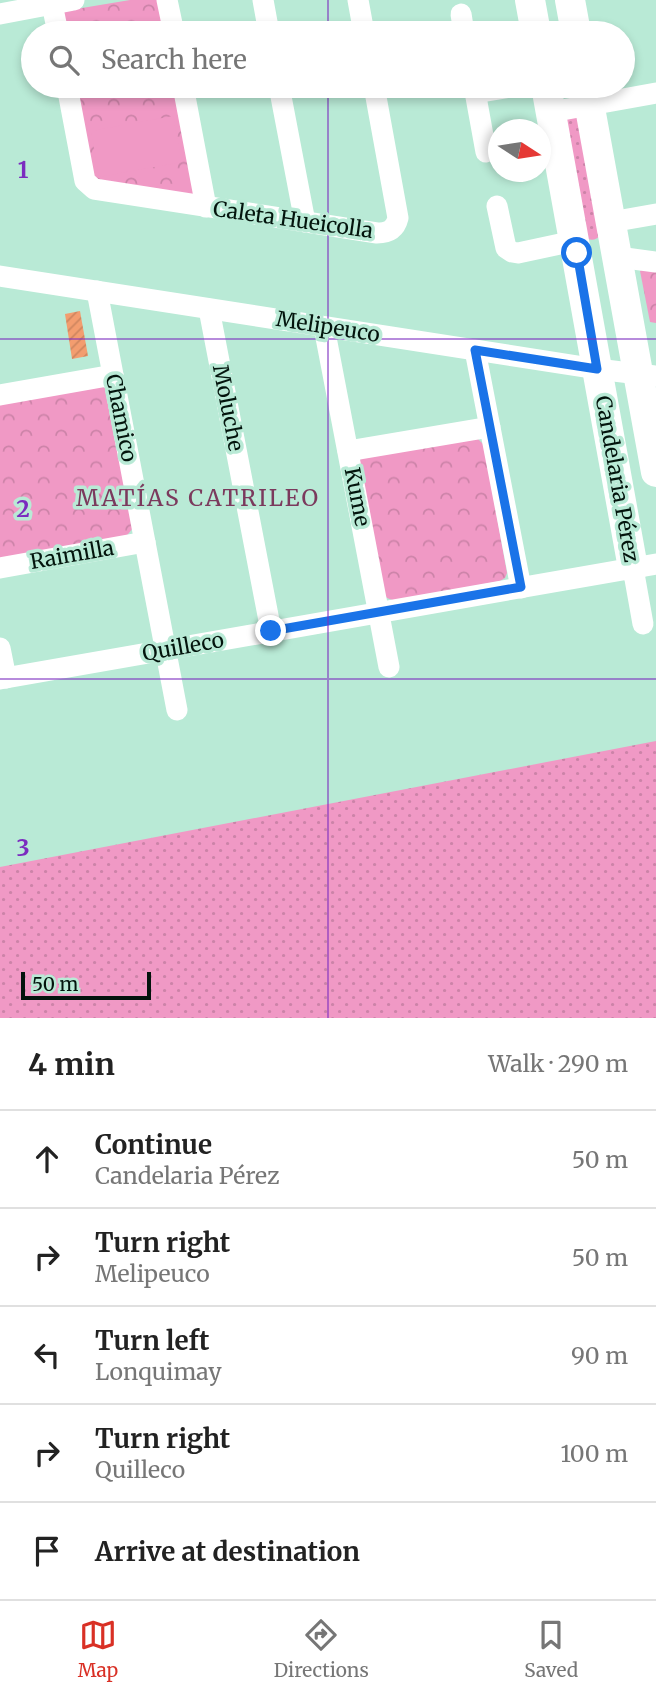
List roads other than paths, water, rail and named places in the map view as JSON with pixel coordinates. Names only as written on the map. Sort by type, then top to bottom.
[{"type":"street","points":[[0,14],[29,4],[75,0]]},
{"type":"street","points":[[167,0],[171,21]]},
{"type":"street","points":[[263,0],[267,21]]},
{"type":"street","points":[[358,0],[362,21]]},
{"type":"street","points":[[530,0],[534,21]]},
{"type":"street","points":[[570,0],[574,21]]},
{"type":"street","points":[[52,4],[56,21]]},
{"type":"street","points":[[635,94],[656,93]]},
{"type":"street","name":"Caleta Hueicolla","points":[[69,98],[85,181],[97,191],[386,233],[397,223],[398,212],[376,98]]},
{"type":"street","points":[[185,98],[206,207]]},
{"type":"street","points":[[281,98],[305,222]]},
{"type":"street","points":[[477,98],[486,152]]},
{"type":"street","name":"Candelaria Pérez","points":[[589,98],[618,257],[647,375],[656,472]]},
{"type":"street","name":"Candelaria Pérez","points":[[548,99],[597,369],[644,566],[643,624]]},
{"type":"street","points":[[497,206],[506,248],[512,252],[575,247],[656,262]]},
{"type":"street","points":[[611,222],[656,214]]},
{"type":"street","name":"Melipeuco","points":[[0,276],[647,375]]},
{"type":"street","name":"Chamico","points":[[97,291],[177,710]]},
{"type":"street","name":"Moluche","points":[[209,309],[271,631]]},
{"type":"street","name":"Kume","points":[[324,327],[389,667]]},
{"type":"street","points":[[475,350],[521,587]]},
{"type":"street","points":[[0,395],[113,375]]},
{"type":"street","points":[[348,451],[490,427]]},
{"type":"street","name":"Raimilla","points":[[0,568],[145,542]]},
{"type":"street","name":"Quilleco","points":[[3,678],[644,566]]},
{"type":"street","points":[[0,648],[3,678]]},
{"type":"district","name":"MATÍAS CATRILEO","points":[[198,498]]}]
